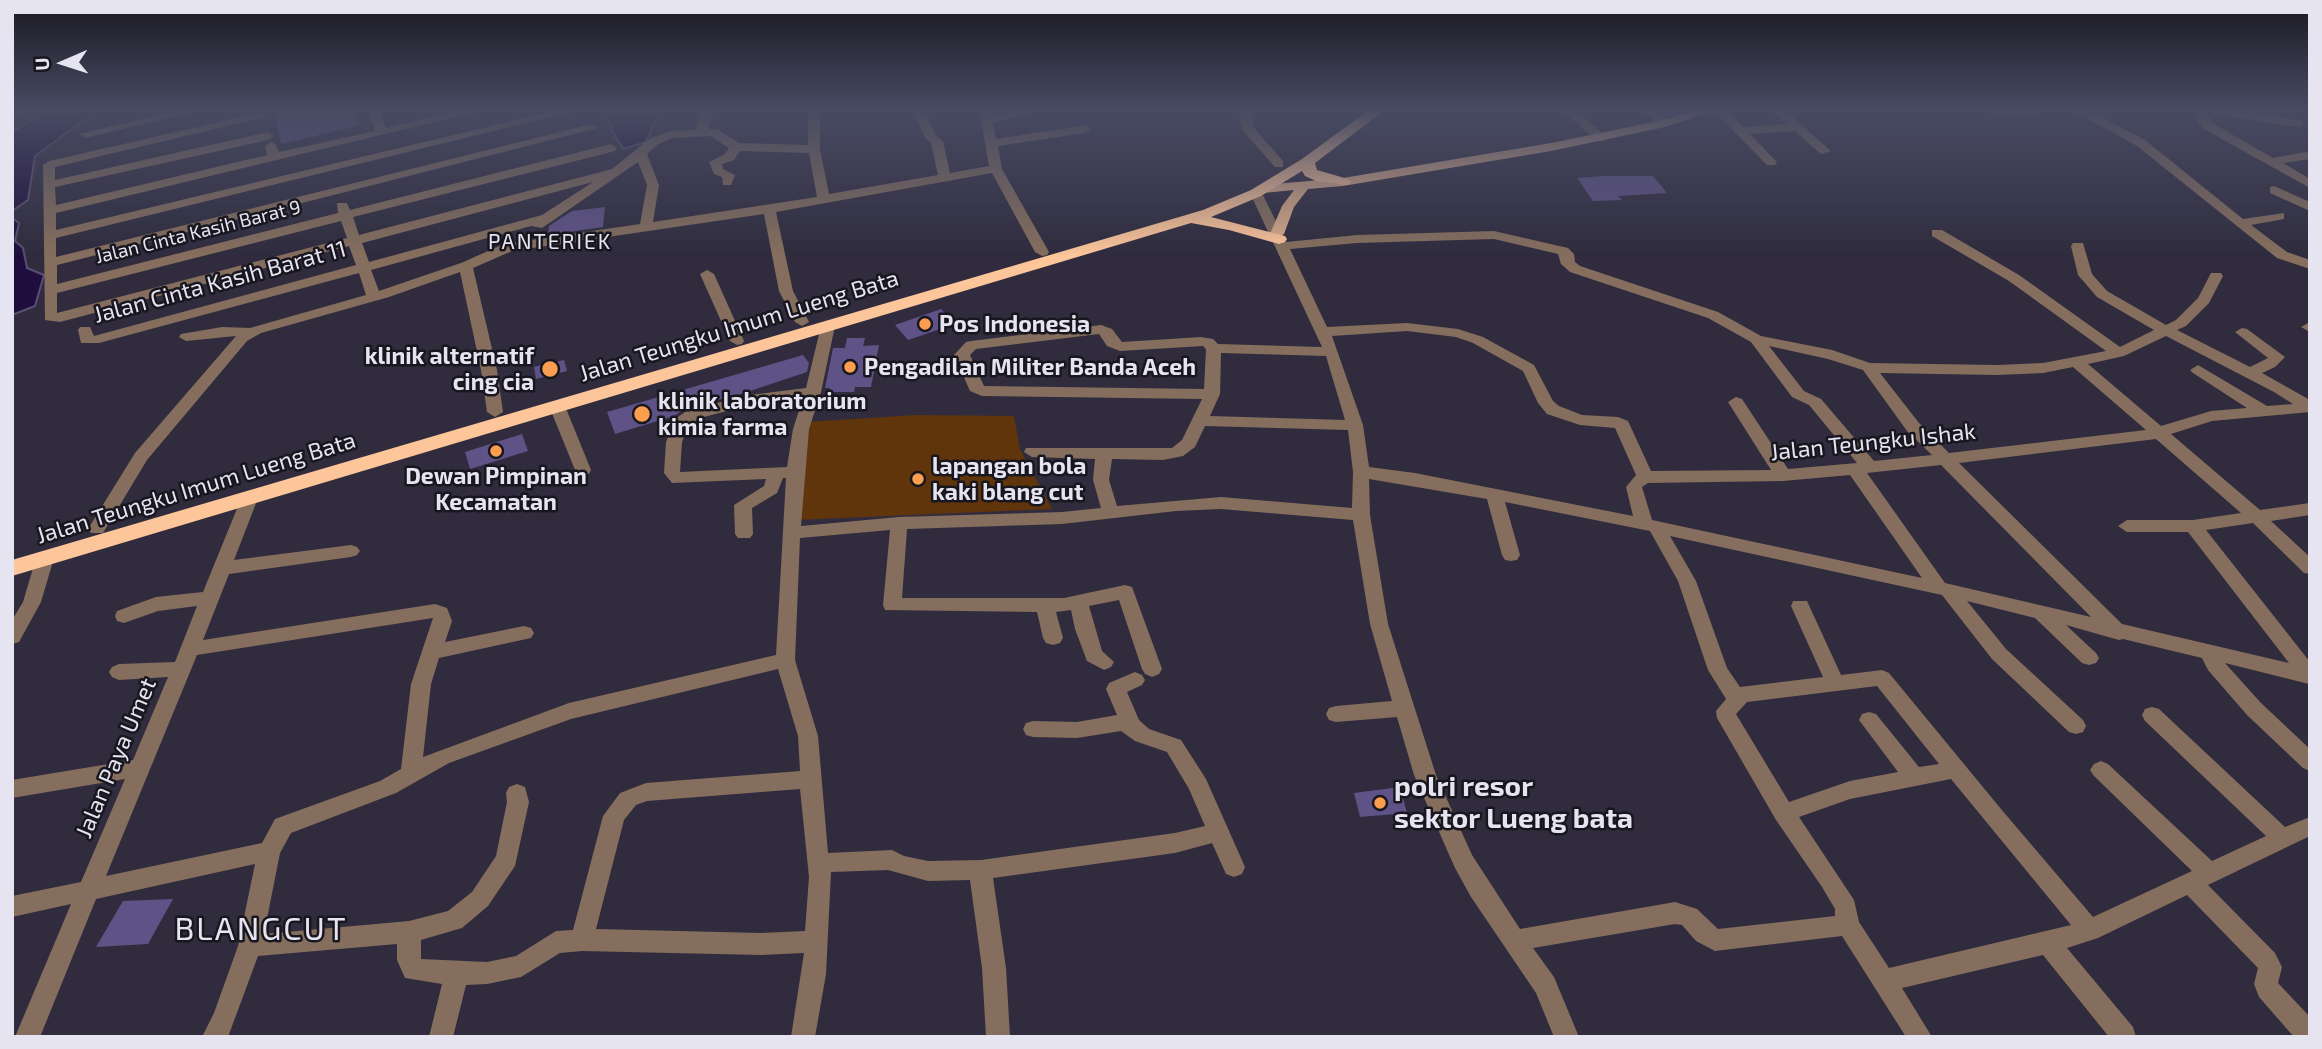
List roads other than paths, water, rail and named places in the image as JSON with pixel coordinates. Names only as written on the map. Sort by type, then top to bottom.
[{"type":"highway","name":"Jalan Teungku Imum Lueng Bata","points":[[12,568],[828,326],[999,270],[1042,252],[1201,206],[1241,189],[1288,158]]},
{"type":"highway","name":"Jalan Teungku Imum Lueng Bata","points":[[12,556],[802,322],[1186,220],[1259,191],[1312,158]]},
{"type":"highway","points":[[1307,162],[1310,173],[1343,182]]},
{"type":"highway","points":[[1186,220],[1231,225],[1280,240]]},
{"type":"main road","points":[[1259,191],[1343,182],[1483,158]]},
{"type":"main road","points":[[1280,240],[1288,206],[1304,187]]},
{"type":"street","points":[[71,158],[48,167],[50,317],[60,318],[615,172]]},
{"type":"street","points":[[49,185],[170,158]]},
{"type":"street","points":[[50,210],[270,158]]},
{"type":"street","points":[[333,158],[379,296]]},
{"type":"street","points":[[50,235],[374,158]]},
{"type":"street","points":[[51,262],[472,158]]},
{"type":"street","name":"Jalan Cinta Kasih Barat 9","points":[[51,290],[571,158]]},
{"type":"street","points":[[186,337],[222,331],[251,332],[379,296],[466,267],[509,247],[544,219],[634,158]]},
{"type":"street","points":[[643,158],[653,185],[646,227]]},
{"type":"street","points":[[727,158],[715,162],[718,171],[729,175],[727,182]]},
{"type":"street","points":[[816,158],[824,199]]},
{"type":"street","points":[[941,158],[945,178]]},
{"type":"street","points":[[994,158],[996,169],[1042,252]]},
{"type":"street","points":[[1274,158],[1279,164]]},
{"type":"street","points":[[1767,158],[1771,162]]},
{"type":"street","points":[[2159,158],[2282,255],[2309,265]]},
{"type":"street","points":[[2263,158],[2310,184]]},
{"type":"street","points":[[2270,162],[2293,158]]},
{"type":"street","points":[[509,247],[769,209],[996,169]]},
{"type":"street","points":[[2274,190],[2310,207]]},
{"type":"street","points":[[1259,191],[1332,352],[1355,425],[1361,472],[1361,515],[1379,624],[1404,708],[1445,825],[1479,890],[1545,985],[1567,1037]]},
{"type":"street","points":[[769,209],[786,291],[802,322]]},
{"type":"street","points":[[2242,223],[2278,216]]},
{"type":"street","points":[[368,266],[544,219]]},
{"type":"street","points":[[1937,233],[2014,278],[2119,353]]},
{"type":"street","points":[[1280,240],[1494,235],[1563,251],[1567,254],[1568,264],[1575,270],[1713,315],[1756,339],[1832,355],[1868,367],[1997,370],[2077,362],[2119,353],[2166,331],[2191,315],[2204,300],[2216,276]]},
{"type":"street","points":[[2078,246],[2085,275],[2094,287],[2130,312],[2310,407]]},
{"type":"street","name":"Jalan Cinta Kasih Barat 11","points":[[85,330],[86,340],[94,340],[368,266]]},
{"type":"street","points":[[466,267],[489,370],[495,412]]},
{"type":"street","points":[[707,274],[737,341]]},
{"type":"street","points":[[744,534],[743,505],[769,491],[786,472],[813,392],[828,326]]},
{"type":"street","points":[[1321,332],[1407,327],[1458,333],[1478,340],[1529,368],[1546,403],[1553,410],[1580,420],[1618,422],[1622,425],[1645,477],[1637,481],[1634,487],[1650,526],[1687,581],[1718,670],[1736,695],[1737,704],[1725,714],[1784,813],[1811,850],[1846,907],[1847,925],[1920,1037]]},
{"type":"street","points":[[1212,394],[982,391],[975,388],[962,355],[971,345],[1101,329],[1107,332],[1112,343],[1120,348],[1201,341],[1208,342],[1214,348],[1332,352]]},
{"type":"street","points":[[97,529],[141,457],[242,338],[251,332]]},
{"type":"street","points":[[2242,332],[2277,357],[2270,364],[2249,373]]},
{"type":"street","points":[[1756,339],[1798,394],[1815,402],[1863,468],[1944,590],[2006,662],[2076,726]]},
{"type":"street","points":[[1032,452],[1163,456],[1177,453],[1189,443],[1212,394],[1214,348]]},
{"type":"street","points":[[2077,362],[2256,516],[2310,568]]},
{"type":"street","points":[[1868,367],[1913,427],[2119,633]]},
{"type":"street","points":[[2198,370],[2265,412]]},
{"type":"street","points":[[786,472],[678,479],[672,473],[671,464],[678,429],[681,423],[694,414],[734,403],[813,392]]},
{"type":"street","points":[[1736,402],[1783,475]]},
{"type":"street","points":[[557,406],[583,470]]},
{"type":"street","name":"Jalan Teungku Ishak","points":[[1645,477],[1783,475],[1863,468],[2079,445],[2158,432],[2206,416],[2310,407]]},
{"type":"street","points":[[1201,421],[1355,425]]},
{"type":"street","points":[[1104,454],[1101,480],[1111,513]]},
{"type":"street","points":[[786,472],[793,533],[785,660],[804,717],[821,893],[814,974],[803,1037]]},
{"type":"street","points":[[1361,472],[1391,475],[1650,526],[1944,590],[2309,676]]},
{"type":"street","points":[[1494,495],[1511,555]]},
{"type":"street","name":"Jalan Paya Umet","points":[[27,1037],[142,767],[249,498]]},
{"type":"street","points":[[793,533],[899,523],[1062,518],[1176,505],[1221,503],[1361,515]]},
{"type":"street","points":[[2127,526],[2193,526],[2310,509]]},
{"type":"street","points":[[899,523],[892,605],[1064,605],[1122,592],[1127,594],[1152,669]]},
{"type":"street","points":[[2193,526],[2309,676]]},
{"type":"street","points":[[222,568],[351,551]]},
{"type":"street","points":[[12,637],[32,602],[45,558]]},
{"type":"street","points":[[124,616],[156,604],[210,598]]},
{"type":"street","points":[[1079,601],[1084,629],[1094,656],[1104,663]]},
{"type":"street","points":[[1045,605],[1053,638]]},
{"type":"street","points":[[1800,606],[1835,683]]},
{"type":"street","points":[[119,671],[435,611],[440,613],[443,621],[421,684],[411,775]]},
{"type":"street","points":[[2043,615],[2089,658]]},
{"type":"street","points":[[431,652],[524,634]]},
{"type":"street","points":[[2210,653],[2215,665],[2254,709],[2310,762]]},
{"type":"street","points":[[214,1037],[224,1019],[250,946],[269,851],[283,826],[388,787],[442,757],[569,710],[785,660]]},
{"type":"street","points":[[1736,695],[1878,678],[1885,680],[1955,769],[2090,930]]},
{"type":"street","points":[[1135,680],[1116,689],[1131,725],[1142,735],[1170,744],[1178,750],[1198,786],[1234,867]]},
{"type":"street","points":[[1336,714],[1404,708]]},
{"type":"street","points":[[2152,715],[2282,838]]},
{"type":"street","points":[[1869,720],[1913,775]]},
{"type":"street","points":[[1033,729],[1077,730],[1121,723],[1131,725]]},
{"type":"street","points":[[12,789],[142,767]]},
{"type":"street","points":[[1784,813],[1850,790],[1913,775],[1955,769]]},
{"type":"street","points":[[2101,769],[2200,878],[2267,961],[2270,967],[2266,984],[2268,989],[2310,1036]]},
{"type":"street","points":[[582,940],[614,817],[628,799],[646,792],[810,779]]},
{"type":"street","points":[[250,946],[409,932],[454,920],[486,891],[508,859],[518,803],[517,793]]},
{"type":"street","points":[[1884,981],[2048,943],[2090,930],[2310,826]]},
{"type":"street","points":[[819,863],[892,860],[928,871],[981,870],[1175,843],[1218,832]]},
{"type":"street","points":[[12,907],[269,851]]},
{"type":"street","points":[[981,870],[983,903],[994,968],[998,1037]]},
{"type":"street","points":[[1513,940],[1675,913],[1689,916],[1714,940],[1847,925]]},
{"type":"street","points":[[409,932],[409,960],[412,970],[457,974],[507,970],[521,966],[556,942],[582,940],[761,944],[816,940]]},
{"type":"street","points":[[2048,943],[2124,1036]]},
{"type":"street","points":[[441,1037],[457,974]]},
{"type":"place","name":"Pos Indonesia","points":[[925,324]]},
{"type":"place","name":"Pengadilan Militer Banda Aceh","points":[[850,367]]},
{"type":"place","name":"klinik alternatif cing cia","points":[[550,369]]},
{"type":"place","name":"klinik laboratorium kimia farma","points":[[642,414]]},
{"type":"place","name":"Dewan Pimpinan Kecamatan","points":[[496,451]]},
{"type":"place","name":"lapangan bola kaki blang cut","points":[[918,479]]},
{"type":"place","name":"polri resor sektor Lueng bata","points":[[1380,803]]},
{"type":"district","name":"PANTERIEK","points":[[550,242]]},
{"type":"district","name":"BLANGCUT","points":[[261,929]]}]
